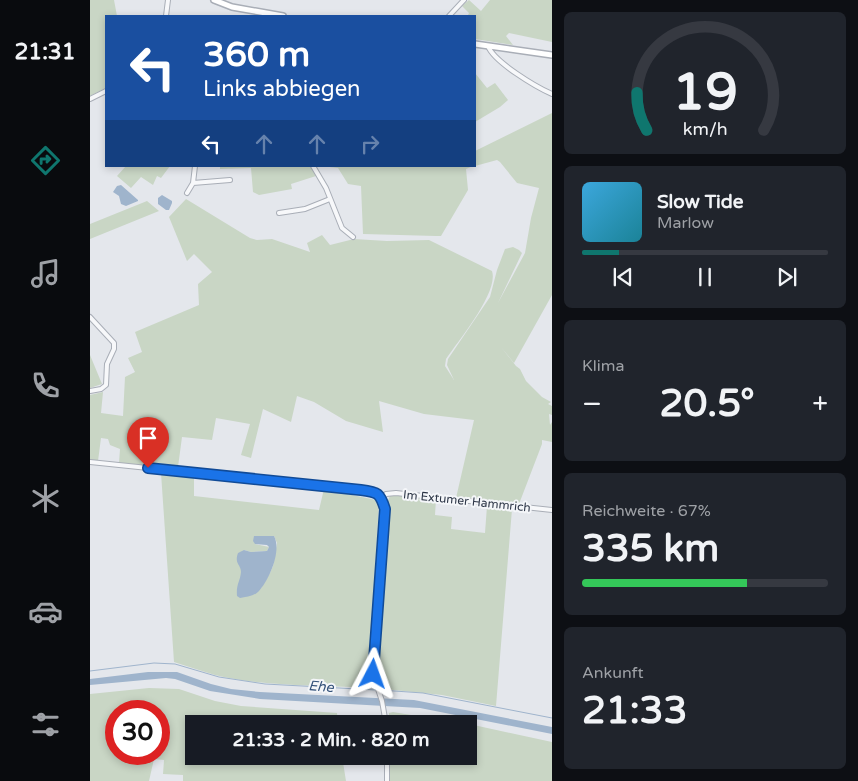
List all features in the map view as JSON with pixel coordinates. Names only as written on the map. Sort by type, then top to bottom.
[{"type":"main road","points":[[214,0],[232,7],[269,15]]},
{"type":"main road","points":[[476,44],[552,55]]},
{"type":"street","points":[[166,15],[168,0]]},
{"type":"street","points":[[450,15],[464,0]]},
{"type":"street","points":[[488,46],[493,54],[519,76],[552,94]]},
{"type":"street","points":[[90,99],[105,92]]},
{"type":"street","points":[[187,193],[193,183],[195,167]]},
{"type":"street","points":[[314,167],[326,188],[342,228],[353,236]]},
{"type":"street","points":[[193,183],[230,180]]},
{"type":"street","points":[[279,213],[304,209],[330,199]]},
{"type":"street","points":[[90,317],[114,343],[114,349],[107,364],[106,385],[90,391]]},
{"type":"street","points":[[90,462],[375,492],[382,499],[385,509],[373,674],[385,715]]},
{"type":"street","name":"Im Extumer Hammrich","points":[[382,499],[386,494],[396,493],[552,510]]},
{"type":"street","points":[[387,765],[387,781]]},
{"type":"green space","points":[[90,0],[114,0],[117,15],[105,15],[105,88],[90,96]]},
{"type":"green space","points":[[469,0],[481,11],[490,0],[552,0],[552,42],[509,33],[506,36],[513,45],[476,39],[476,15],[468,15],[469,13],[462,6]]},
{"type":"green space","points":[[476,74],[487,88],[495,83],[508,100],[476,121]]},
{"type":"green space","points":[[552,113],[552,295],[514,363],[501,347],[516,366],[520,369],[526,381],[542,397],[551,402],[548,404],[552,406],[552,415],[549,414],[550,425],[552,422],[552,442],[542,440],[519,504],[456,498],[474,420],[424,414],[379,401],[383,432],[346,421],[314,402],[297,396],[291,422],[263,409],[251,458],[241,455],[250,424],[216,418],[212,440],[182,437],[178,467],[119,463],[120,449],[110,445],[108,439],[101,438],[98,461],[90,460],[90,395],[103,392],[101,413],[123,416],[125,377],[135,372],[128,358],[142,352],[135,332],[199,305],[198,284],[212,272],[194,254],[187,261],[169,217],[186,199],[250,238],[257,240],[272,239],[310,252],[307,243],[322,235],[330,245],[354,239],[387,241],[429,240],[492,271],[493,280],[484,303],[446,359],[445,366],[454,380],[447,365],[448,359],[490,297],[505,249],[513,247],[522,253],[498,303],[525,253],[531,218],[539,188],[517,183],[497,160],[476,166],[476,151]]},
{"type":"green space","points":[[125,167],[169,167],[161,178],[157,176],[153,185],[141,177],[131,188],[117,176]]},
{"type":"green space","points":[[220,167],[311,167],[316,176],[291,184],[292,189],[259,195],[253,192],[251,168],[220,169]]},
{"type":"green space","points":[[330,167],[471,167],[466,169],[468,190],[441,236],[363,234],[361,186],[348,184],[338,168]]},
{"type":"green space","points":[[147,201],[159,211],[90,239],[90,224]]},
{"type":"green space","points":[[90,355],[102,384],[90,388]]},
{"type":"green space","points":[[161,473],[194,475],[194,496],[319,510],[324,489],[376,500],[379,504],[369,671],[373,688],[253,682],[215,675],[174,662]],"holes":[[[254,536],[274,536],[277,543],[273,566],[261,588],[241,573],[244,550],[251,552],[267,551],[269,547],[255,544]]]},
{"type":"green space","points":[[390,496],[436,499],[435,515],[452,517],[451,529],[485,533],[487,506],[512,509],[496,706],[442,695],[384,689],[378,682],[375,674],[386,504]]},
{"type":"green space","points":[[149,688],[179,689],[215,701],[241,706],[337,713],[337,715],[185,715],[185,765],[343,765],[346,781],[183,781],[183,775],[163,774],[164,765],[170,765],[170,700],[105,700],[105,765],[153,765],[149,781],[90,781],[90,694]]},
{"type":"green space","points":[[393,712],[411,715],[389,715],[389,713]]},
{"type":"green space","points":[[477,726],[552,742],[552,781],[390,781],[390,765],[477,765]]},
{"type":"water","points":[[121,185],[138,201],[126,206],[121,204],[119,196],[113,192],[117,186]]},
{"type":"water","points":[[162,195],[172,201],[169,210],[158,204],[158,198]]},
{"type":"water","points":[[254,536],[274,536],[276,542],[275,557],[267,580],[259,591],[253,595],[240,598],[237,596],[241,572],[237,562],[238,553],[244,550],[251,552],[267,551],[269,547],[267,545],[255,544],[253,541]]},
{"type":"water","points":[[148,672],[177,672],[231,689],[414,700],[552,727],[552,734],[477,719],[477,715],[456,715],[420,708],[260,699],[210,691],[175,679],[166,678],[90,685],[90,679]]},
{"type":"waterway","name":"Ehe","points":[[90,671],[154,663],[175,664],[219,677],[265,684],[376,690]]},
{"type":"waterway","points":[[380,690],[423,693],[552,718]]},
{"type":"route","points":[[148,468],[361,490],[379,494],[385,509],[380,556],[373,674]]}]
